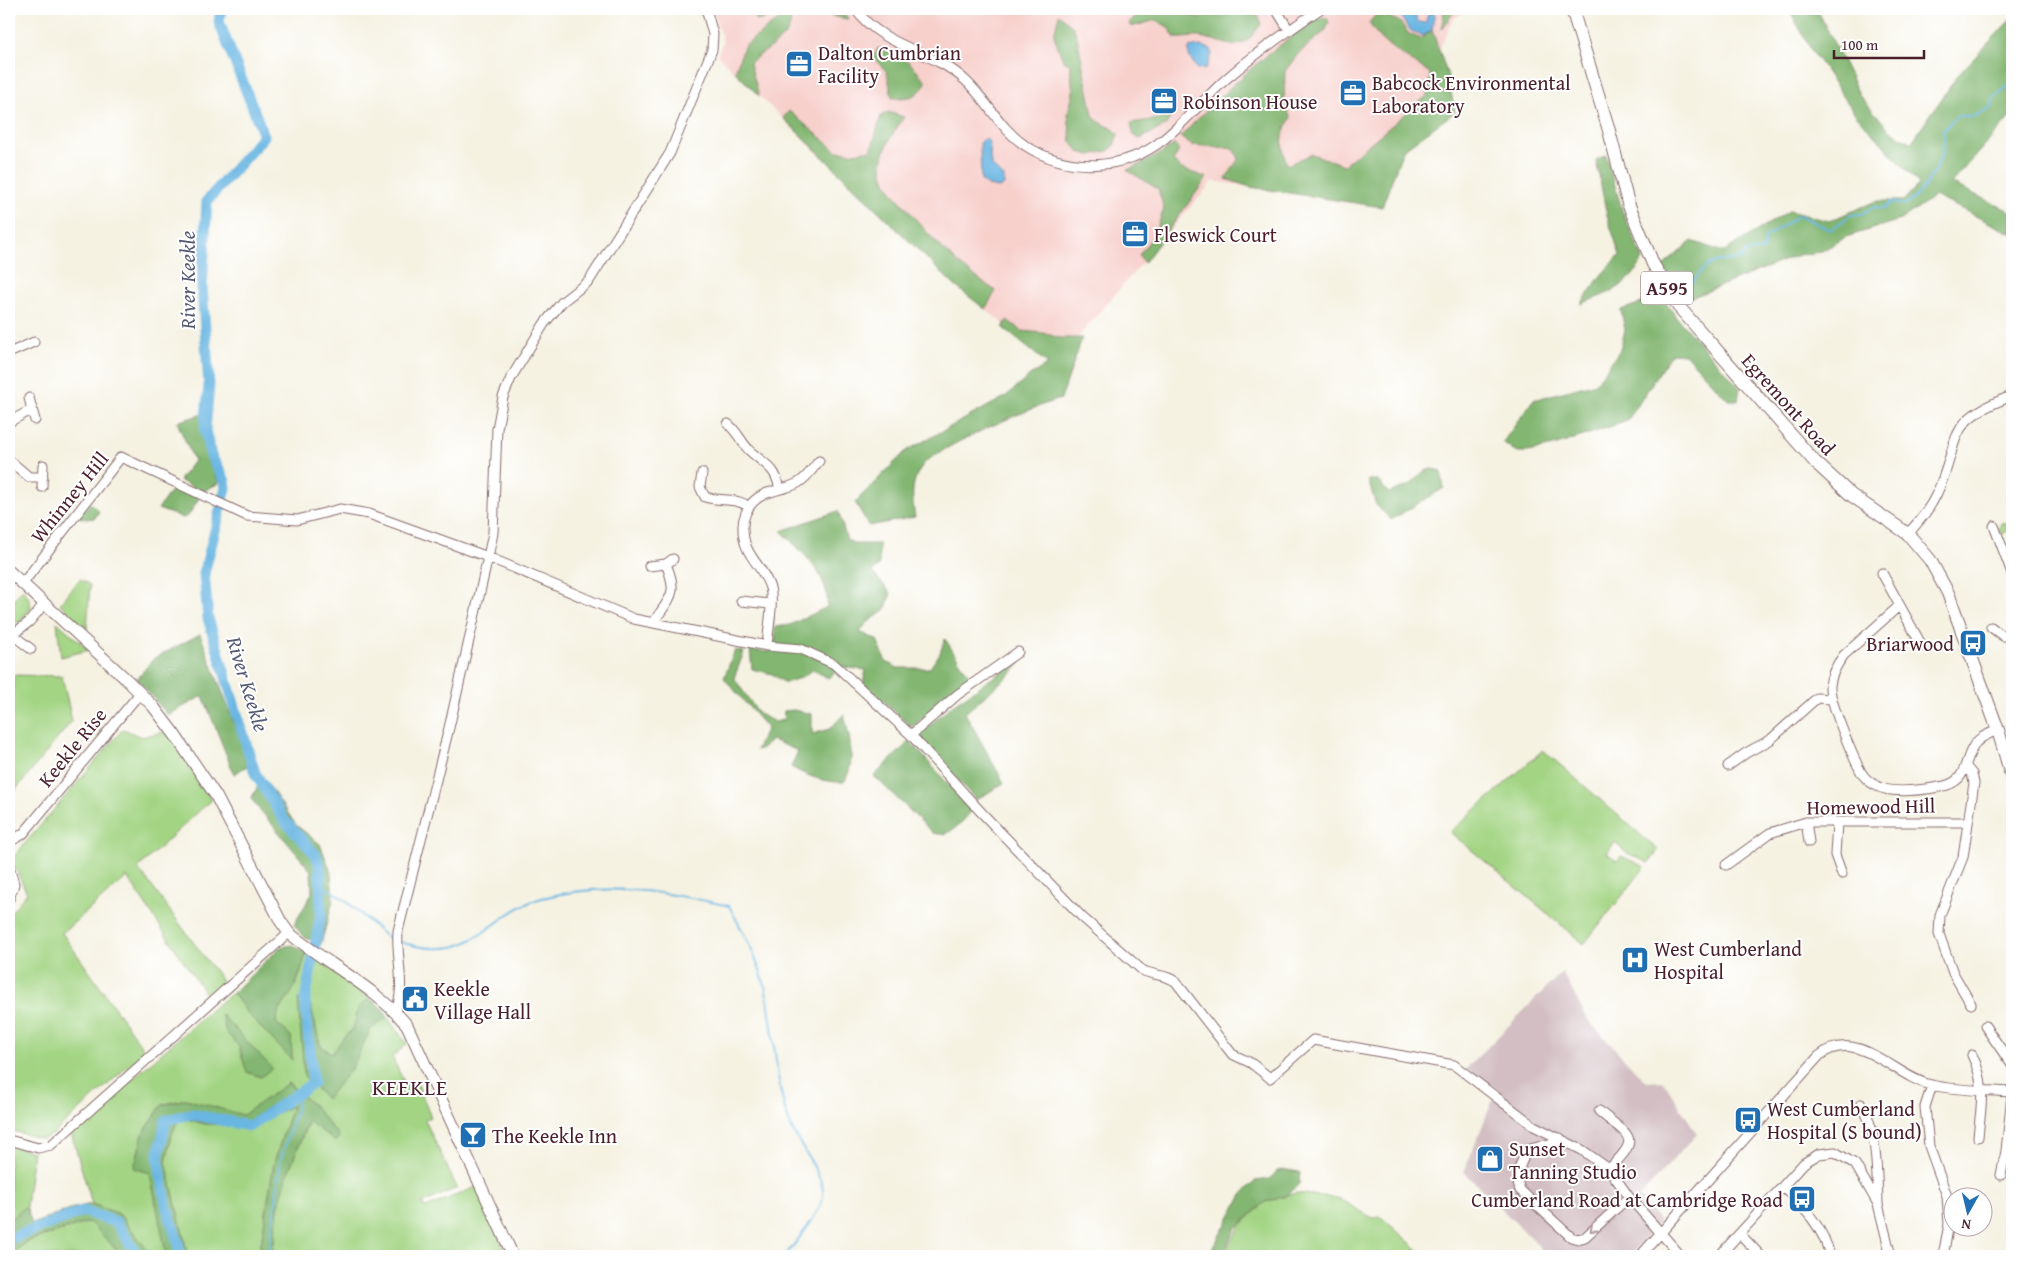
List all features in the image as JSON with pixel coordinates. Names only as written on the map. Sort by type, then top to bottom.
[{"type":"highway","name":"Egremont Road","points":[[1573,9],[1628,203],[1654,264],[1678,306],[1824,471],[1851,495],[1908,534],[1930,560],[1945,587],[1998,730],[2012,778]]},
{"type":"main road","points":[[9,571],[45,602],[153,706],[195,763],[230,823],[281,922],[289,932],[396,1011],[415,1038],[513,1256]]},
{"type":"street","points":[[396,1011],[401,998],[402,983],[398,957],[398,931],[449,728],[488,557],[492,533],[497,429],[503,397],[511,378],[544,324],[562,302],[589,282],[670,153],[712,50],[713,34],[706,9]]},
{"type":"street","points":[[855,9],[870,26],[895,43],[937,61],[957,73],[974,89],[1008,131],[1024,145],[1052,159],[1089,165],[1128,159],[1156,145],[1225,80],[1289,30],[1320,9]]},
{"type":"street","points":[[1276,9],[1289,30]]},
{"type":"street","points":[[18,336],[22,345]]},
{"type":"street","points":[[9,353],[22,345],[34,342]]},
{"type":"street","points":[[1908,534],[1930,508],[1938,492],[1955,437],[1961,427],[1977,412],[2012,396]]},
{"type":"street","points":[[29,398],[35,420]]},
{"type":"street","points":[[9,422],[31,410]]},
{"type":"street","points":[[728,424],[737,432],[750,451],[768,463],[777,474],[780,488]]},
{"type":"street","name":"Whinney Hill","points":[[23,583],[121,457],[251,517],[297,520],[340,509],[369,514],[488,557]]},
{"type":"street","points":[[9,460],[29,477],[43,477]]},
{"type":"street","points":[[767,646],[770,589],[762,573],[746,550],[743,538],[743,522],[749,507],[764,493],[801,482],[819,461]]},
{"type":"street","points":[[42,487],[43,465]]},
{"type":"street","points":[[702,473],[700,487],[705,497],[717,501],[733,500],[744,503],[749,507]]},
{"type":"street","points":[[1994,526],[2012,573]]},
{"type":"street","points":[[488,557],[634,619],[767,646],[801,649],[834,664],[911,735],[1082,918],[1142,970],[1167,976],[1176,982],[1232,1054],[1251,1062],[1270,1078],[1312,1040],[1454,1065],[1534,1126],[1582,1150],[1609,1169],[1629,1197],[1662,1232],[1681,1256]]},
{"type":"street","points":[[649,566],[670,561],[674,582],[673,591],[653,623]]},
{"type":"street","points":[[1882,573],[1922,646]]},
{"type":"street","points":[[741,601],[770,604]]},
{"type":"street","points":[[31,649],[11,636],[29,622],[45,602]]},
{"type":"street","points":[[1899,606],[1854,646],[1837,664],[1830,685],[1831,699],[1858,767],[1866,778],[1875,786],[1900,790],[1939,787],[1960,778],[1967,768],[1973,746],[1980,739],[1998,730]]},
{"type":"street","points":[[1991,627],[2003,636],[2012,636]]},
{"type":"street","points":[[911,735],[957,695],[1018,652]]},
{"type":"street","name":"Keekle Rise","points":[[9,842],[23,834],[140,692]]},
{"type":"street","points":[[1728,766],[1746,753],[1770,740],[1817,698],[1831,699]]},
{"type":"street","points":[[1967,768],[1972,774],[1974,784],[1963,857],[1940,915],[1938,934],[1953,972],[1971,1004]]},
{"type":"street","points":[[1806,822],[1809,842]]},
{"type":"street","name":"Homewood Hill","points":[[1726,865],[1770,833],[1806,822],[1968,822]]},
{"type":"street","points":[[1837,823],[1835,855],[1842,874]]},
{"type":"street","points":[[9,866],[14,884],[9,898]]},
{"type":"street","points":[[9,1140],[38,1148],[51,1145],[289,932]]},
{"type":"street","points":[[1985,1026],[2012,1065]]},
{"type":"street","points":[[1640,1256],[1824,1052],[1840,1046],[1857,1046],[1906,1076],[1932,1085],[2012,1094],[2006,1151],[2001,1174]]},
{"type":"street","points":[[1972,1054],[1981,1074],[1983,1090],[1978,1137]]},
{"type":"street","points":[[1932,1085],[1925,1107],[1929,1146],[1947,1196],[1949,1224],[1943,1256]]},
{"type":"street","points":[[1861,1104],[1868,1114],[1876,1168],[1878,1204],[1891,1256]]},
{"type":"street","points":[[1599,1110],[1627,1135],[1630,1143],[1627,1152],[1609,1169]]},
{"type":"street","points":[[1560,1138],[1556,1142],[1527,1150],[1518,1171],[1517,1182],[1520,1190],[1571,1237],[1578,1239],[1585,1237],[1629,1197]]},
{"type":"street","points":[[1719,1256],[1810,1158],[1827,1152],[1835,1152],[1850,1159],[1878,1204]]},
{"type":"street","points":[[1859,1173],[1876,1168]]},
{"type":"street","points":[[1783,1186],[1822,1231],[1830,1256]]},
{"type":"street","points":[[1740,1234],[1761,1256]]},
{"type":"shaded area","points":[[713,9],[1470,9],[1453,19],[1440,47],[1447,114],[1403,150],[1382,207],[1213,181],[1055,364],[954,285],[717,55],[723,42]]},
{"type":"shaded area","points":[[1562,972],[1588,1020],[1646,1082],[1664,1081],[1697,1134],[1639,1197],[1660,1222],[1629,1256],[1543,1256],[1538,1245],[1464,1172],[1497,1089],[1466,1069]]},
{"type":"green space","points":[[754,9],[777,9],[764,19],[756,21]]},
{"type":"green space","points":[[788,9],[796,9],[790,16],[788,31],[750,63],[759,96],[735,72],[744,46],[777,21]]},
{"type":"green space","points":[[819,9],[842,9],[848,19],[835,17]]},
{"type":"green space","points":[[1142,9],[1190,9],[1188,13],[1201,19],[1206,9],[1256,9],[1261,24],[1253,35],[1239,45],[1226,44],[1199,37],[1175,38],[1168,27],[1156,20],[1131,27],[1129,23]]},
{"type":"green space","points":[[1444,9],[1456,9],[1442,29]]},
{"type":"green space","points":[[1789,9],[1817,9],[1860,96],[1889,129],[1911,143],[1958,75],[2012,18],[2012,115],[1951,183],[2012,212],[2012,234],[1935,196],[1900,220],[1846,237],[1820,252],[1798,255],[1683,301],[1662,267],[1692,241],[1723,252],[1789,211],[1829,221],[1876,201],[1903,201],[1919,184],[1856,115],[1810,48]]},
{"type":"green space","points":[[1378,12],[1400,22],[1409,34],[1421,39],[1432,30],[1447,73],[1455,112],[1403,150],[1382,207],[1250,187],[1226,179],[1239,158],[1232,148],[1191,145],[1180,137],[1264,57],[1321,17],[1327,18],[1329,23],[1325,31],[1298,54],[1285,71],[1284,104],[1291,118],[1283,135],[1283,146],[1287,165],[1312,154],[1344,165],[1428,95],[1430,73],[1388,45],[1369,23]]},
{"type":"green space","points":[[1059,14],[1073,27],[1077,37],[1093,115],[1098,121],[1112,128],[1118,134],[1114,146],[1108,151],[1090,155],[1079,152],[1071,142],[1068,113],[1073,94],[1070,64],[1063,61],[1054,35]]},
{"type":"green space","points":[[878,48],[901,56],[915,69],[926,82],[920,91],[908,97],[892,98],[887,72],[873,58]]},
{"type":"green space","points":[[789,111],[837,151],[854,153],[871,150],[881,116],[888,112],[904,117],[885,152],[882,166],[884,178],[895,194],[935,241],[970,273],[996,291],[985,309],[954,285],[783,118]]},
{"type":"green space","points":[[1171,117],[1165,126],[1140,139],[1134,136],[1131,123]]},
{"type":"green space","points":[[1175,144],[1179,151],[1173,161],[1182,169],[1207,178],[1144,263],[1139,255],[1154,235],[1164,209],[1158,189],[1127,170],[1155,157]]},
{"type":"green space","points":[[1606,155],[1623,213],[1643,259],[1631,277],[1624,283],[1609,293],[1581,304],[1602,274],[1620,255],[1607,216],[1596,160]]},
{"type":"green space","points":[[1662,298],[1682,324],[1740,388],[1738,400],[1728,400],[1685,354],[1672,353],[1627,421],[1557,445],[1528,452],[1516,452],[1503,442],[1533,400],[1596,383],[1620,350],[1625,330],[1621,310],[1653,299]]},
{"type":"green space","points":[[1007,320],[1022,331],[1043,333],[1060,338],[1082,338],[1061,399],[987,428],[930,458],[922,466],[915,478],[913,497],[915,517],[869,526],[855,502],[906,451],[1005,397],[1031,375],[1048,364],[1003,328]]},
{"type":"green space","points":[[206,413],[205,432],[207,449],[211,465],[219,483],[202,492],[179,480],[194,461],[177,422]]},
{"type":"green space","points":[[1432,469],[1441,471],[1444,488],[1391,520],[1376,505],[1368,480],[1377,480],[1389,493],[1410,485],[1424,471]]},
{"type":"green space","points":[[174,486],[199,498],[189,515],[183,518],[158,509]]},
{"type":"green space","points":[[90,503],[99,511],[95,518],[86,519],[78,517]]},
{"type":"green space","points":[[838,511],[847,540],[856,544],[879,544],[879,566],[872,572],[891,593],[885,610],[867,623],[860,632],[877,640],[886,662],[898,668],[930,668],[940,653],[945,639],[970,677],[912,727],[863,683],[866,670],[842,667],[828,678],[813,670],[800,678],[785,683],[772,674],[752,669],[750,650],[769,652],[775,643],[775,627],[790,625],[827,607],[824,585],[813,564],[781,531]]},
{"type":"green space","points":[[2012,522],[2012,529],[2002,534],[1999,531],[2001,523]]},
{"type":"green space","points":[[80,579],[90,585],[87,630],[60,604]]},
{"type":"green space","points":[[23,589],[30,600],[31,608],[20,622],[13,622],[9,618],[9,605]]},
{"type":"green space","points":[[57,622],[89,650],[61,657]]},
{"type":"green space","points":[[200,634],[250,764],[234,774],[203,696],[168,715],[137,679],[153,659]]},
{"type":"green space","points":[[735,650],[744,652],[734,678],[759,714],[775,722],[783,720],[784,711],[794,710],[812,714],[812,734],[830,729],[844,714],[850,740],[851,757],[848,774],[844,782],[816,778],[791,767],[798,751],[772,740],[763,748],[756,750],[767,728],[724,678]]},
{"type":"green space","points":[[1026,655],[1014,671],[965,713],[1004,783],[976,800],[918,736],[951,706]]},
{"type":"green space","points":[[9,675],[62,676],[72,721],[9,798]]},
{"type":"green space","points":[[123,729],[142,737],[167,731],[211,800],[138,868],[223,982],[207,996],[127,877],[62,933],[145,1051],[53,1134],[43,1139],[9,1130],[9,915],[27,893],[11,860]]},
{"type":"green space","points":[[910,741],[972,811],[959,825],[950,831],[939,834],[933,833],[874,776]]},
{"type":"green space","points":[[1543,750],[1658,850],[1649,863],[1625,852],[1615,842],[1607,853],[1617,861],[1621,856],[1645,867],[1584,944],[1450,832]]},
{"type":"green space","points":[[263,777],[296,825],[320,844],[331,872],[333,900],[321,944],[304,937],[294,925],[312,893],[311,871],[251,799]]},
{"type":"green space","points":[[293,945],[306,953],[298,980],[279,1011],[276,1023],[291,1036],[292,1060],[248,1014],[233,993],[280,947]]},
{"type":"green space","points":[[306,953],[318,959],[383,1009],[407,1044],[392,1057],[405,1084],[416,1080],[431,1117],[425,1120],[457,1188],[421,1204],[426,1208],[478,1186],[507,1256],[272,1256],[278,1208],[289,1170],[309,1120],[336,1142],[338,1137],[314,1106],[289,1083],[243,1116],[186,1099],[162,1105],[143,1134],[134,1168],[150,1173],[167,1254],[152,1256],[119,1214],[92,1204],[71,1133],[214,1007],[233,993],[248,1014],[292,1059],[291,1036],[276,1023],[279,1011],[300,975]],"holes":[[[310,1003],[320,1045],[332,1055],[334,1088],[326,1098],[304,1076],[303,1063]],[[239,1047],[261,1077],[247,1072]]]},
{"type":"green space","points":[[369,998],[383,1009],[387,1017],[370,1030],[352,1068],[326,1099],[304,1076],[298,999],[310,1003],[320,1045],[332,1054],[344,1037],[353,1029],[358,1008]]},
{"type":"green space","points":[[221,1014],[272,1068],[261,1077],[247,1072],[239,1047],[226,1032]]},
{"type":"green space","points":[[288,1083],[314,1106],[339,1136],[336,1142],[308,1121],[289,1170],[278,1208],[272,1256],[259,1256],[274,1163],[292,1106],[250,1126],[206,1124],[179,1117],[171,1137],[166,1162],[188,1256],[163,1256],[166,1254],[150,1173],[134,1168],[143,1134],[162,1105],[186,1099],[243,1115]]},
{"type":"green space","points":[[292,1106],[274,1163],[259,1256],[188,1256],[166,1162],[171,1137],[179,1117],[206,1124]]},
{"type":"green space","points":[[9,1145],[33,1152],[26,1206],[9,1220]]},
{"type":"green space","points":[[1277,1171],[1300,1172],[1299,1184],[1287,1196],[1265,1202],[1236,1228],[1222,1256],[1208,1256],[1242,1195],[1255,1181],[1270,1179]]},
{"type":"green space","points":[[1296,1193],[1337,1198],[1373,1218],[1380,1216],[1425,1256],[1223,1256],[1240,1226],[1265,1202]]},
{"type":"green space","points":[[92,1204],[119,1214],[152,1256],[123,1256],[89,1222],[28,1241],[9,1256],[9,1220],[26,1206],[32,1224],[73,1208]]},
{"type":"green space","points":[[89,1222],[123,1256],[9,1256],[28,1241]]},
{"type":"water","points":[[1398,9],[1426,9],[1435,9],[1432,30],[1423,36],[1418,35],[1407,27]],"holes":[[[1426,9],[1429,12],[1425,23],[1419,22],[1416,18],[1416,11]]]},
{"type":"water","points":[[1200,46],[1211,49],[1212,54],[1206,68],[1197,69],[1189,56],[1189,48]]},
{"type":"water","points":[[983,139],[987,139],[989,142],[992,165],[1004,177],[1004,185],[999,188],[988,186],[981,181],[980,144]]},
{"type":"waterway","name":"River Keekle","points":[[178,1256],[179,1246],[167,1208],[158,1158],[166,1120],[191,1114],[250,1126],[313,1083],[305,1000],[321,914],[320,867],[316,855],[284,820],[255,773],[208,618],[204,573],[226,488],[225,481],[211,456],[205,430],[209,385],[202,287],[207,201],[264,136],[219,22],[221,9]]},
{"type":"waterway","points":[[1690,286],[1710,264],[1739,260],[1746,252],[1763,250],[1766,237],[1799,215],[1830,230],[1851,215],[1862,214],[1873,207],[1884,209],[1891,202],[1906,205],[1921,191],[1934,172],[1942,151],[1943,131],[1956,116],[1974,116],[1992,107],[1993,98],[2012,83]]},
{"type":"waterway","points":[[321,884],[345,900],[388,938],[395,940]]},
{"type":"waterway","points":[[400,942],[434,948],[459,945],[476,937],[521,906],[542,898],[589,890],[636,890],[682,896],[729,906],[762,975],[769,1003],[780,1090],[784,1107],[798,1141],[820,1178],[822,1187],[823,1196],[818,1211],[785,1256]]},
{"type":"waterway","points":[[269,1256],[281,1158],[296,1111],[299,1093]]},
{"type":"waterway","name":"River Keekle","points":[[9,1239],[83,1211],[116,1222],[138,1256]]},
{"type":"place","name":"Dalton Cumbrian Facility","points":[[799,64]]},
{"type":"place","name":"Babcock Environmental Laboratory","points":[[1353,93]]},
{"type":"place","name":"Robinson House","points":[[1164,101]]},
{"type":"place","name":"Fleswick Court","points":[[1135,234]]},
{"type":"place","name":"Briarwood","points":[[1973,643]]},
{"type":"place","name":"West Cumberland Hospital","points":[[1635,960]]},
{"type":"place","name":"Keekle Village Hall","points":[[415,999]]},
{"type":"place","name":"West Cumberland Hospital (S bound)","points":[[1748,1120]]},
{"type":"place","name":"The Keekle Inn","points":[[473,1135]]},
{"type":"place","name":"Sunset Tanning Studio","points":[[1490,1159]]},
{"type":"place","name":"Cumberland Road at Cambridge Road","points":[[1802,1199]]},
{"type":"district","name":"KEEKLE","points":[[410,1087]]}]
